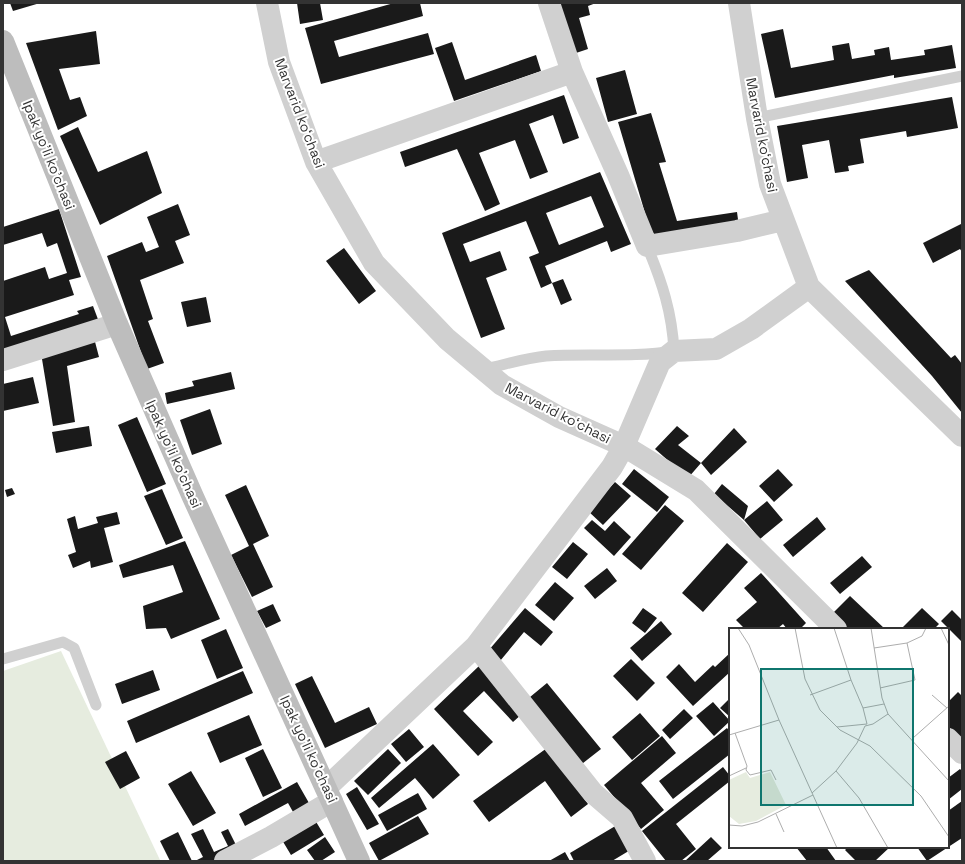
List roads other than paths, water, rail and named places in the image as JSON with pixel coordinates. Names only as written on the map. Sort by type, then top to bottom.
[{"type":"main road","name":"Ipak yo'li ko'chasi","points":[[3,41],[117,324],[193,497],[359,861]]},
{"type":"street","name":"Marvarid koʻchasi","points":[[267,3],[279,62],[316,162],[374,263],[446,339],[502,385],[559,417],[624,446],[696,490],[835,628]]},
{"type":"street","points":[[549,3],[572,72],[618,175],[647,246],[738,231],[783,220]]},
{"type":"street","name":"Marvarid koʻchasi","points":[[738,3],[757,118],[770,184],[809,287],[962,436]]},
{"type":"street","points":[[316,162],[572,72]]},
{"type":"street","points":[[225,861],[271,837],[329,794],[476,646],[612,467],[624,446],[660,362],[674,351],[716,349],[752,329],[809,287]]},
{"type":"street","points":[[3,360],[117,324]]},
{"type":"street","points":[[476,646],[593,793],[622,818],[645,861]]},
{"type":"street","points":[[949,740],[962,753]]},
{"type":"lane","points":[[757,118],[962,76]]},
{"type":"lane","points":[[484,369],[545,356],[588,354],[646,356],[674,351],[672,324],[662,284],[647,246]]},
{"type":"lane","points":[[3,659],[63,642],[74,648],[96,705]]}]
